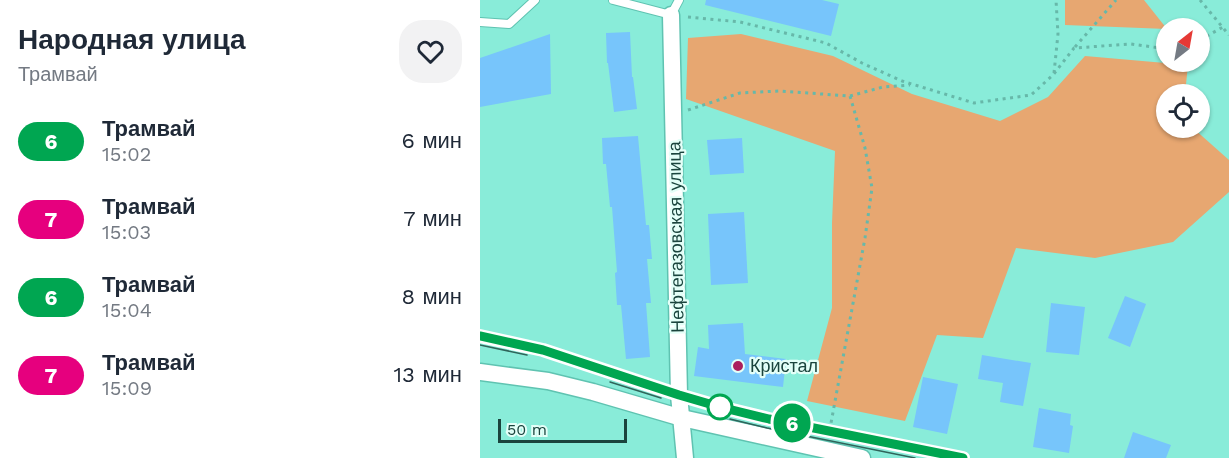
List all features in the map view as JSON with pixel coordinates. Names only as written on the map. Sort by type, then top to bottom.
[{"type":"street","name":"Нефтегазовская улица","points":[[671,15],[679,395],[685,458]]},
{"type":"street","points":[[480,372],[549,381],[682,418],[862,458]]},
{"type":"lane","points":[[480,22],[509,24],[535,0]]},
{"type":"lane","points":[[613,0],[671,15],[679,0]]},
{"type":"path","points":[[1053,75],[1058,34],[1056,0]]},
{"type":"path","points":[[671,15],[740,22],[826,43],[902,81],[974,103],[1031,95],[1053,75],[1116,0]]},
{"type":"path","points":[[1200,0],[1229,35]]},
{"type":"path","points":[[1210,34],[1223,27]]},
{"type":"path","points":[[1074,48],[1131,44],[1156,47]]},
{"type":"path","points":[[673,115],[740,93],[779,91],[850,96],[883,87],[915,85]]},
{"type":"path","points":[[826,451],[872,188],[866,148],[850,96]]},
{"type":"shaded area","points":[[1065,0],[1144,0],[1158,18],[1156,18],[1156,29],[1065,25]]},
{"type":"shaded area","points":[[741,34],[833,56],[912,94],[1000,121],[1048,97],[1085,56],[1156,62],[1156,72],[1187,72],[1186,84],[1156,84],[1156,138],[1204,138],[1229,160],[1229,192],[1173,242],[1095,258],[1016,248],[983,338],[937,335],[905,421],[807,401],[832,308],[835,151],[686,99],[688,38]]},
{"type":"building","points":[[706,0],[822,0],[839,4],[831,36],[705,5]]},
{"type":"building","points":[[630,32],[632,77],[637,109],[614,112],[607,63],[606,33]]},
{"type":"building","points":[[550,34],[551,94],[480,107],[480,58]]},
{"type":"building","points":[[638,136],[646,225],[649,225],[652,259],[647,259],[651,303],[646,303],[650,357],[626,359],[621,305],[617,305],[612,207],[610,207],[606,164],[603,164],[602,138]]},
{"type":"building","points":[[742,138],[744,173],[710,175],[707,140]]},
{"type":"building","points":[[744,212],[748,283],[711,285],[708,214]]},
{"type":"building","points":[[1125,296],[1146,304],[1130,347],[1108,338]]},
{"type":"building","points":[[1051,303],[1085,307],[1079,355],[1046,352]]},
{"type":"building","points":[[743,323],[745,354],[786,359],[783,387],[694,376],[698,347],[709,349],[708,325]]},
{"type":"building","points":[[982,355],[1031,363],[1023,406],[1000,402],[1003,383],[978,379]]},
{"type":"building","points":[[923,377],[958,384],[947,434],[913,427]]},
{"type":"building","points":[[1039,408],[1071,414],[1070,425],[1073,426],[1069,453],[1033,447]]},
{"type":"building","points":[[1133,432],[1171,445],[1166,458],[1124,458]]},
{"type":"tram line","points":[[480,336],[543,350],[720,407],[963,458]]},
{"type":"tram line","name":"6","points":[[480,336],[543,350],[720,407],[963,458]]},
{"type":"tram line","points":[[480,345],[527,355]]},
{"type":"tram line","points":[[610,382],[661,398]]},
{"type":"tram line","points":[[730,419],[915,458]]},
{"type":"place","name":"Кристал","points":[[738,366]]}]
